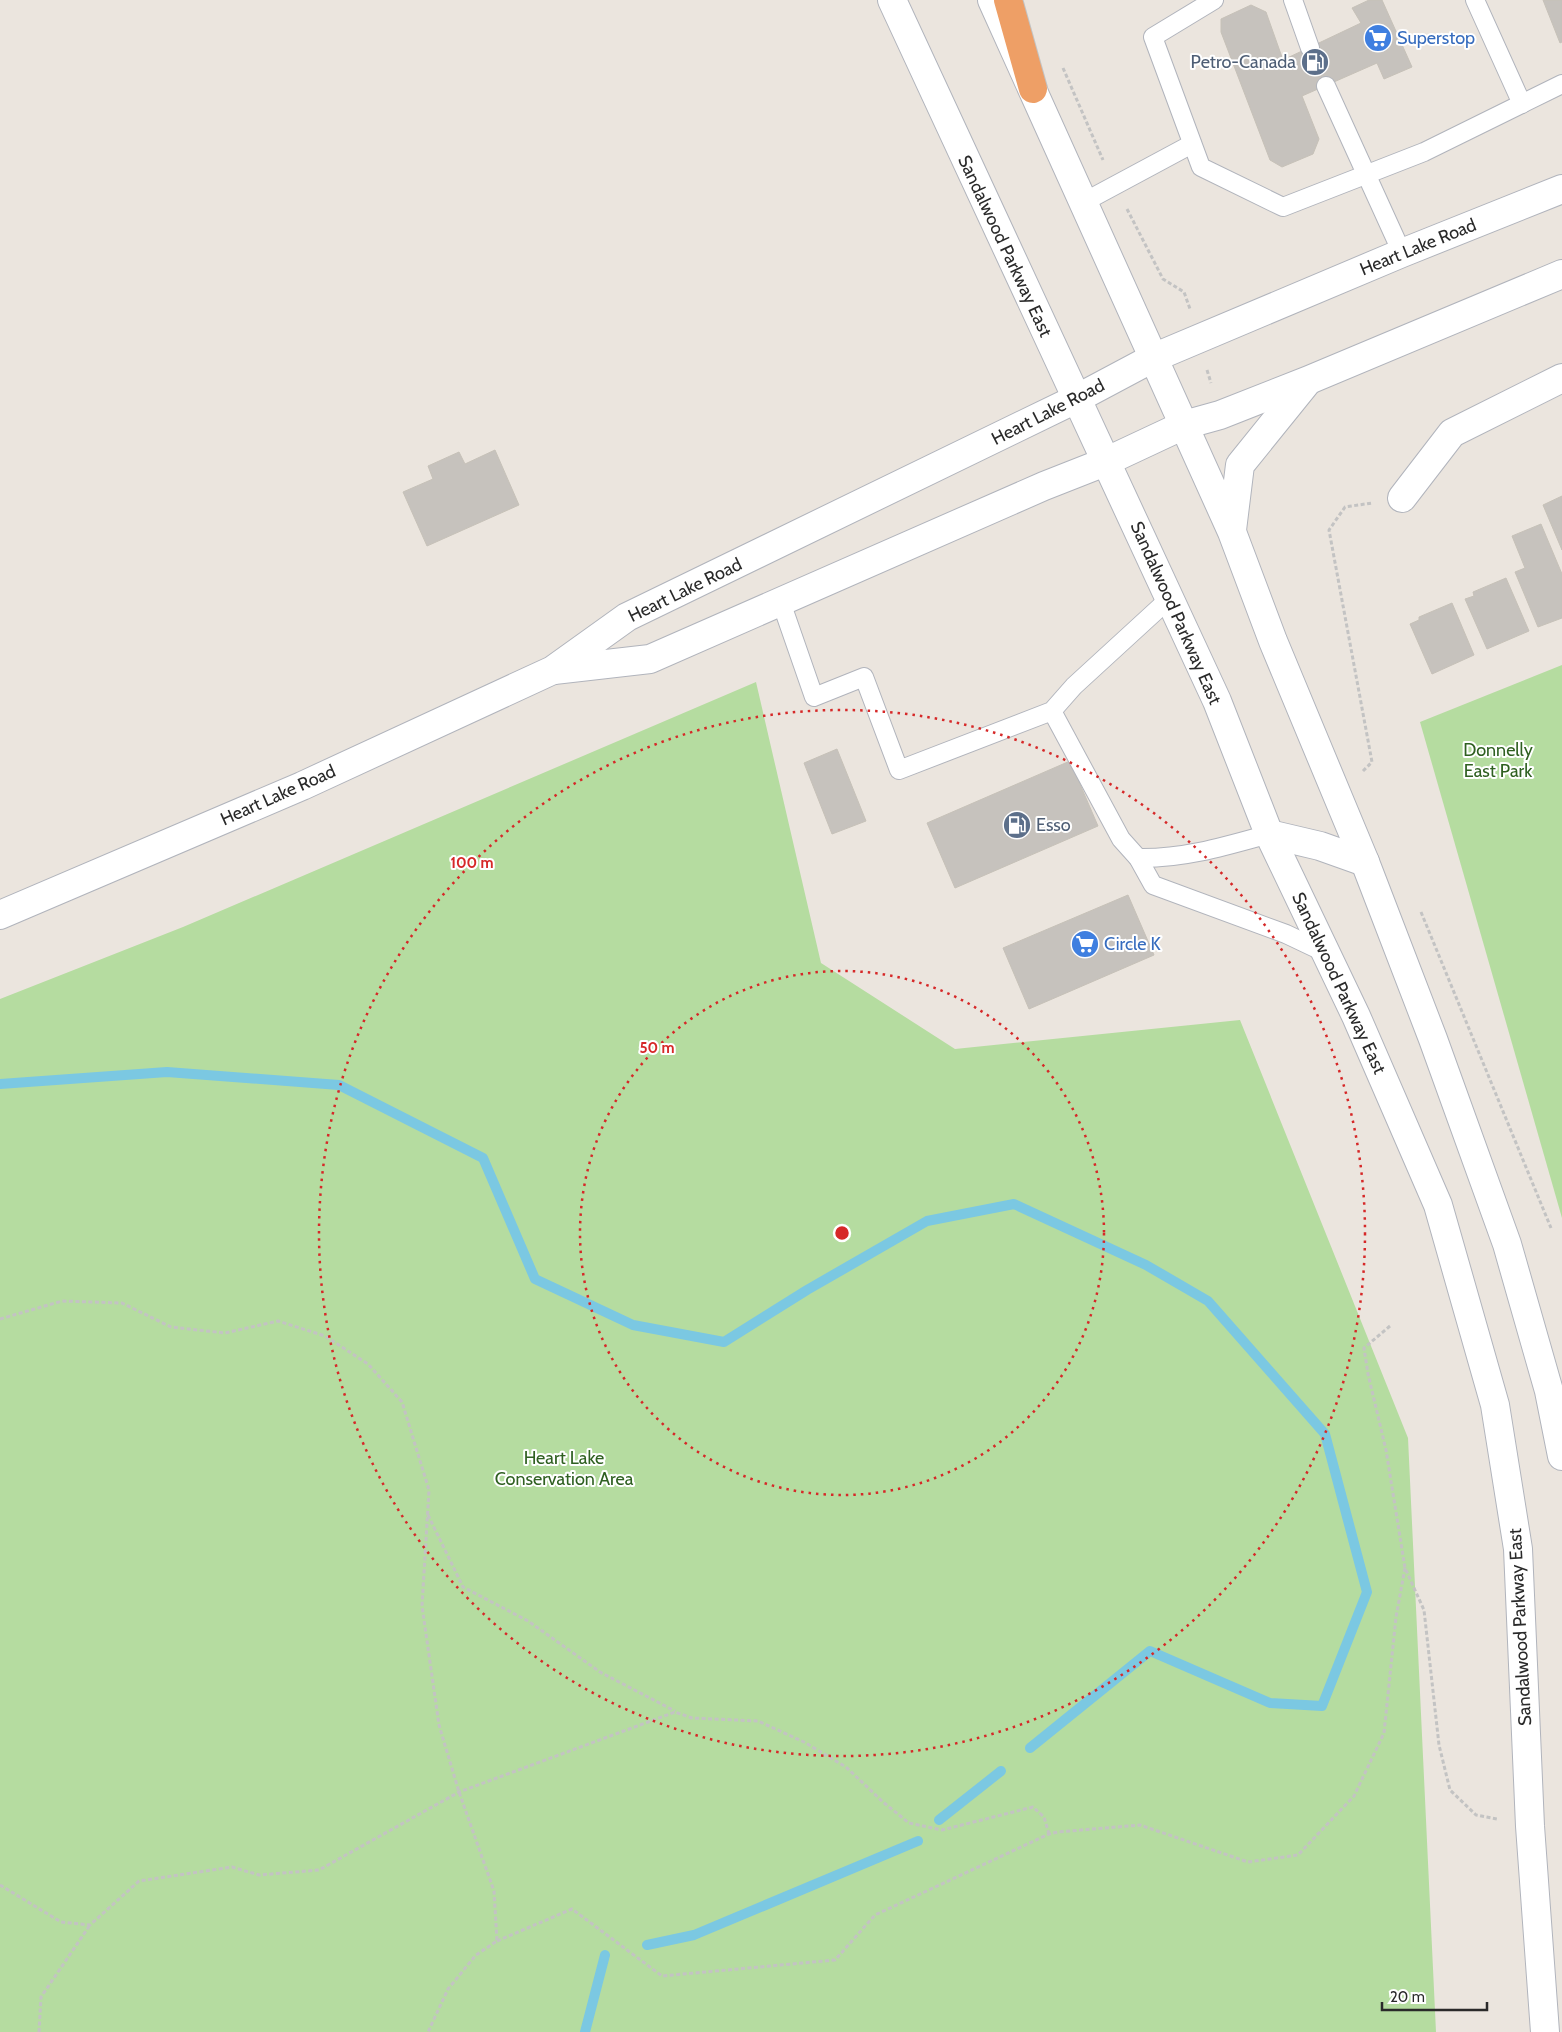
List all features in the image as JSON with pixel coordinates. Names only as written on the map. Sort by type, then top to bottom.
[{"type":"highway","points":[[1008,0],[1033,89]]},
{"type":"main road","name":"Sandalwood Parkway East","points":[[892,0],[1217,701],[1269,834],[1356,1016],[1438,1205],[1495,1405],[1518,1548],[1530,1826],[1545,2032]]},
{"type":"main road","points":[[992,0],[1232,532],[1273,641],[1365,862],[1430,1030],[1507,1244],[1549,1391],[1562,1456]]},
{"type":"main road","name":"Heart Lake Road","points":[[0,915],[302,786],[553,670],[627,617],[1076,399],[1153,358],[1402,253],[1562,189]]},
{"type":"main road","name":"Heart Lake Road","points":[[553,670],[650,659],[1044,486],[1105,462],[1184,425],[1220,415],[1309,380],[1562,274]]},
{"type":"main road","points":[[1402,498],[1452,432],[1562,378]]},
{"type":"main road","points":[[1232,532],[1240,465],[1309,380]]},
{"type":"main road","points":[[1269,834],[1320,846],[1365,862]]},
{"type":"lane","points":[[1214,0],[1153,37],[1200,167],[1283,207],[1424,152],[1562,84]]},
{"type":"lane","points":[[1293,0],[1310,48]]},
{"type":"lane","points":[[1474,0],[1522,104]]},
{"type":"lane","points":[[1326,86],[1402,253]]},
{"type":"lane","points":[[1084,202],[1192,144]]},
{"type":"lane","points":[[781,602],[814,696],[864,677],[899,770],[1052,712],[1074,686],[1170,598]]},
{"type":"lane","points":[[1052,712],[1121,839],[1138,858],[1153,885],[1286,934],[1326,953]]},
{"type":"lane","points":[[1138,858],[1156,858],[1203,852],[1269,834]]},
{"type":"path","points":[[1060,61],[1114,185],[1163,279],[1184,292],[1187,299]]},
{"type":"path","points":[[1364,771],[1372,762],[1329,530],[1345,507],[1402,498]]},
{"type":"path","points":[[0,1319],[4,1316],[62,1301],[122,1304],[171,1327],[224,1333],[278,1321],[325,1336],[368,1364],[402,1402],[429,1490],[422,1606],[438,1725],[459,1792],[494,1891],[496,1941]]},
{"type":"path","points":[[1390,1326],[1364,1348],[1368,1374],[1386,1450],[1405,1568],[1424,1610],[1439,1745],[1450,1790],[1476,1815],[1530,1826]]},
{"type":"path","points":[[427,1514],[463,1587],[528,1621],[600,1672],[675,1712],[692,1718],[758,1722],[804,1742],[846,1767],[883,1802],[909,1823],[942,1830],[1033,1807],[1044,1817],[1049,1834]]},
{"type":"path","points":[[428,2032],[448,1989],[476,1955],[496,1941],[572,1909],[662,1976],[835,1960],[876,1915],[1049,1834],[1088,1828],[1140,1825],[1248,1862],[1298,1855],[1354,1796],[1384,1733],[1396,1617],[1405,1568]]},
{"type":"path","points":[[40,2032],[40,1997],[90,1925],[139,1881],[232,1867],[259,1875],[320,1870],[459,1792],[675,1712]]},
{"type":"path","points":[[0,1885],[61,1922],[90,1925]]},
{"type":"green space","name":"Donnelly East Park","points":[[1562,665],[1562,1218],[1420,722]]},
{"type":"green space","name":"Heart Lake Conservation Area","points":[[756,682],[821,963],[955,1049],[1240,1020],[1408,1438],[1436,2032],[0,2032],[0,999],[183,927]]},
{"type":"building","points":[[1369,0],[1382,0],[1412,67],[1384,79],[1377,63],[1302,96],[1319,139],[1313,154],[1282,167],[1270,160],[1221,32],[1221,19],[1251,5],[1266,12],[1283,60],[1361,23],[1352,8]]},
{"type":"building","points":[[1543,0],[1562,0],[1562,42],[1560,43]]},
{"type":"building","points":[[495,450],[519,505],[427,546],[403,492],[433,479],[428,466],[459,452],[465,464]]},
{"type":"building","points":[[1562,496],[1562,550],[1543,505]]},
{"type":"building","points":[[1541,524],[1562,574],[1562,618],[1538,627],[1515,572],[1525,568],[1512,536]]},
{"type":"building","points":[[1506,578],[1529,631],[1487,649],[1465,599],[1474,596],[1473,592]]},
{"type":"building","points":[[1452,603],[1474,655],[1432,674],[1410,624],[1419,620],[1419,617]]},
{"type":"building","points":[[837,749],[866,821],[832,834],[804,763]]},
{"type":"building","points":[[1070,761],[1098,826],[955,888],[927,823]]},
{"type":"building","points":[[1128,895],[1154,955],[1029,1009],[1003,948]]},
{"type":"waterway","points":[[0,1084],[167,1072],[339,1085],[483,1158],[535,1279],[633,1325],[724,1342],[807,1290],[927,1221],[1014,1204],[1146,1265],[1208,1301],[1325,1434],[1367,1592],[1322,1706],[1270,1703],[1150,1651],[1030,1748]]},
{"type":"waterway","points":[[939,1820],[1001,1771]]},
{"type":"waterway","points":[[647,1945],[694,1935],[918,1841]]},
{"type":"waterway","points":[[585,2032],[605,1955]]},
{"type":"place","name":"Superstop","points":[[1378,38]]},
{"type":"place","name":"Petro-Canada","points":[[1315,62]]},
{"type":"place","name":"Esso","points":[[1017,825]]},
{"type":"place","name":"Circle K","points":[[1085,944]]}]
